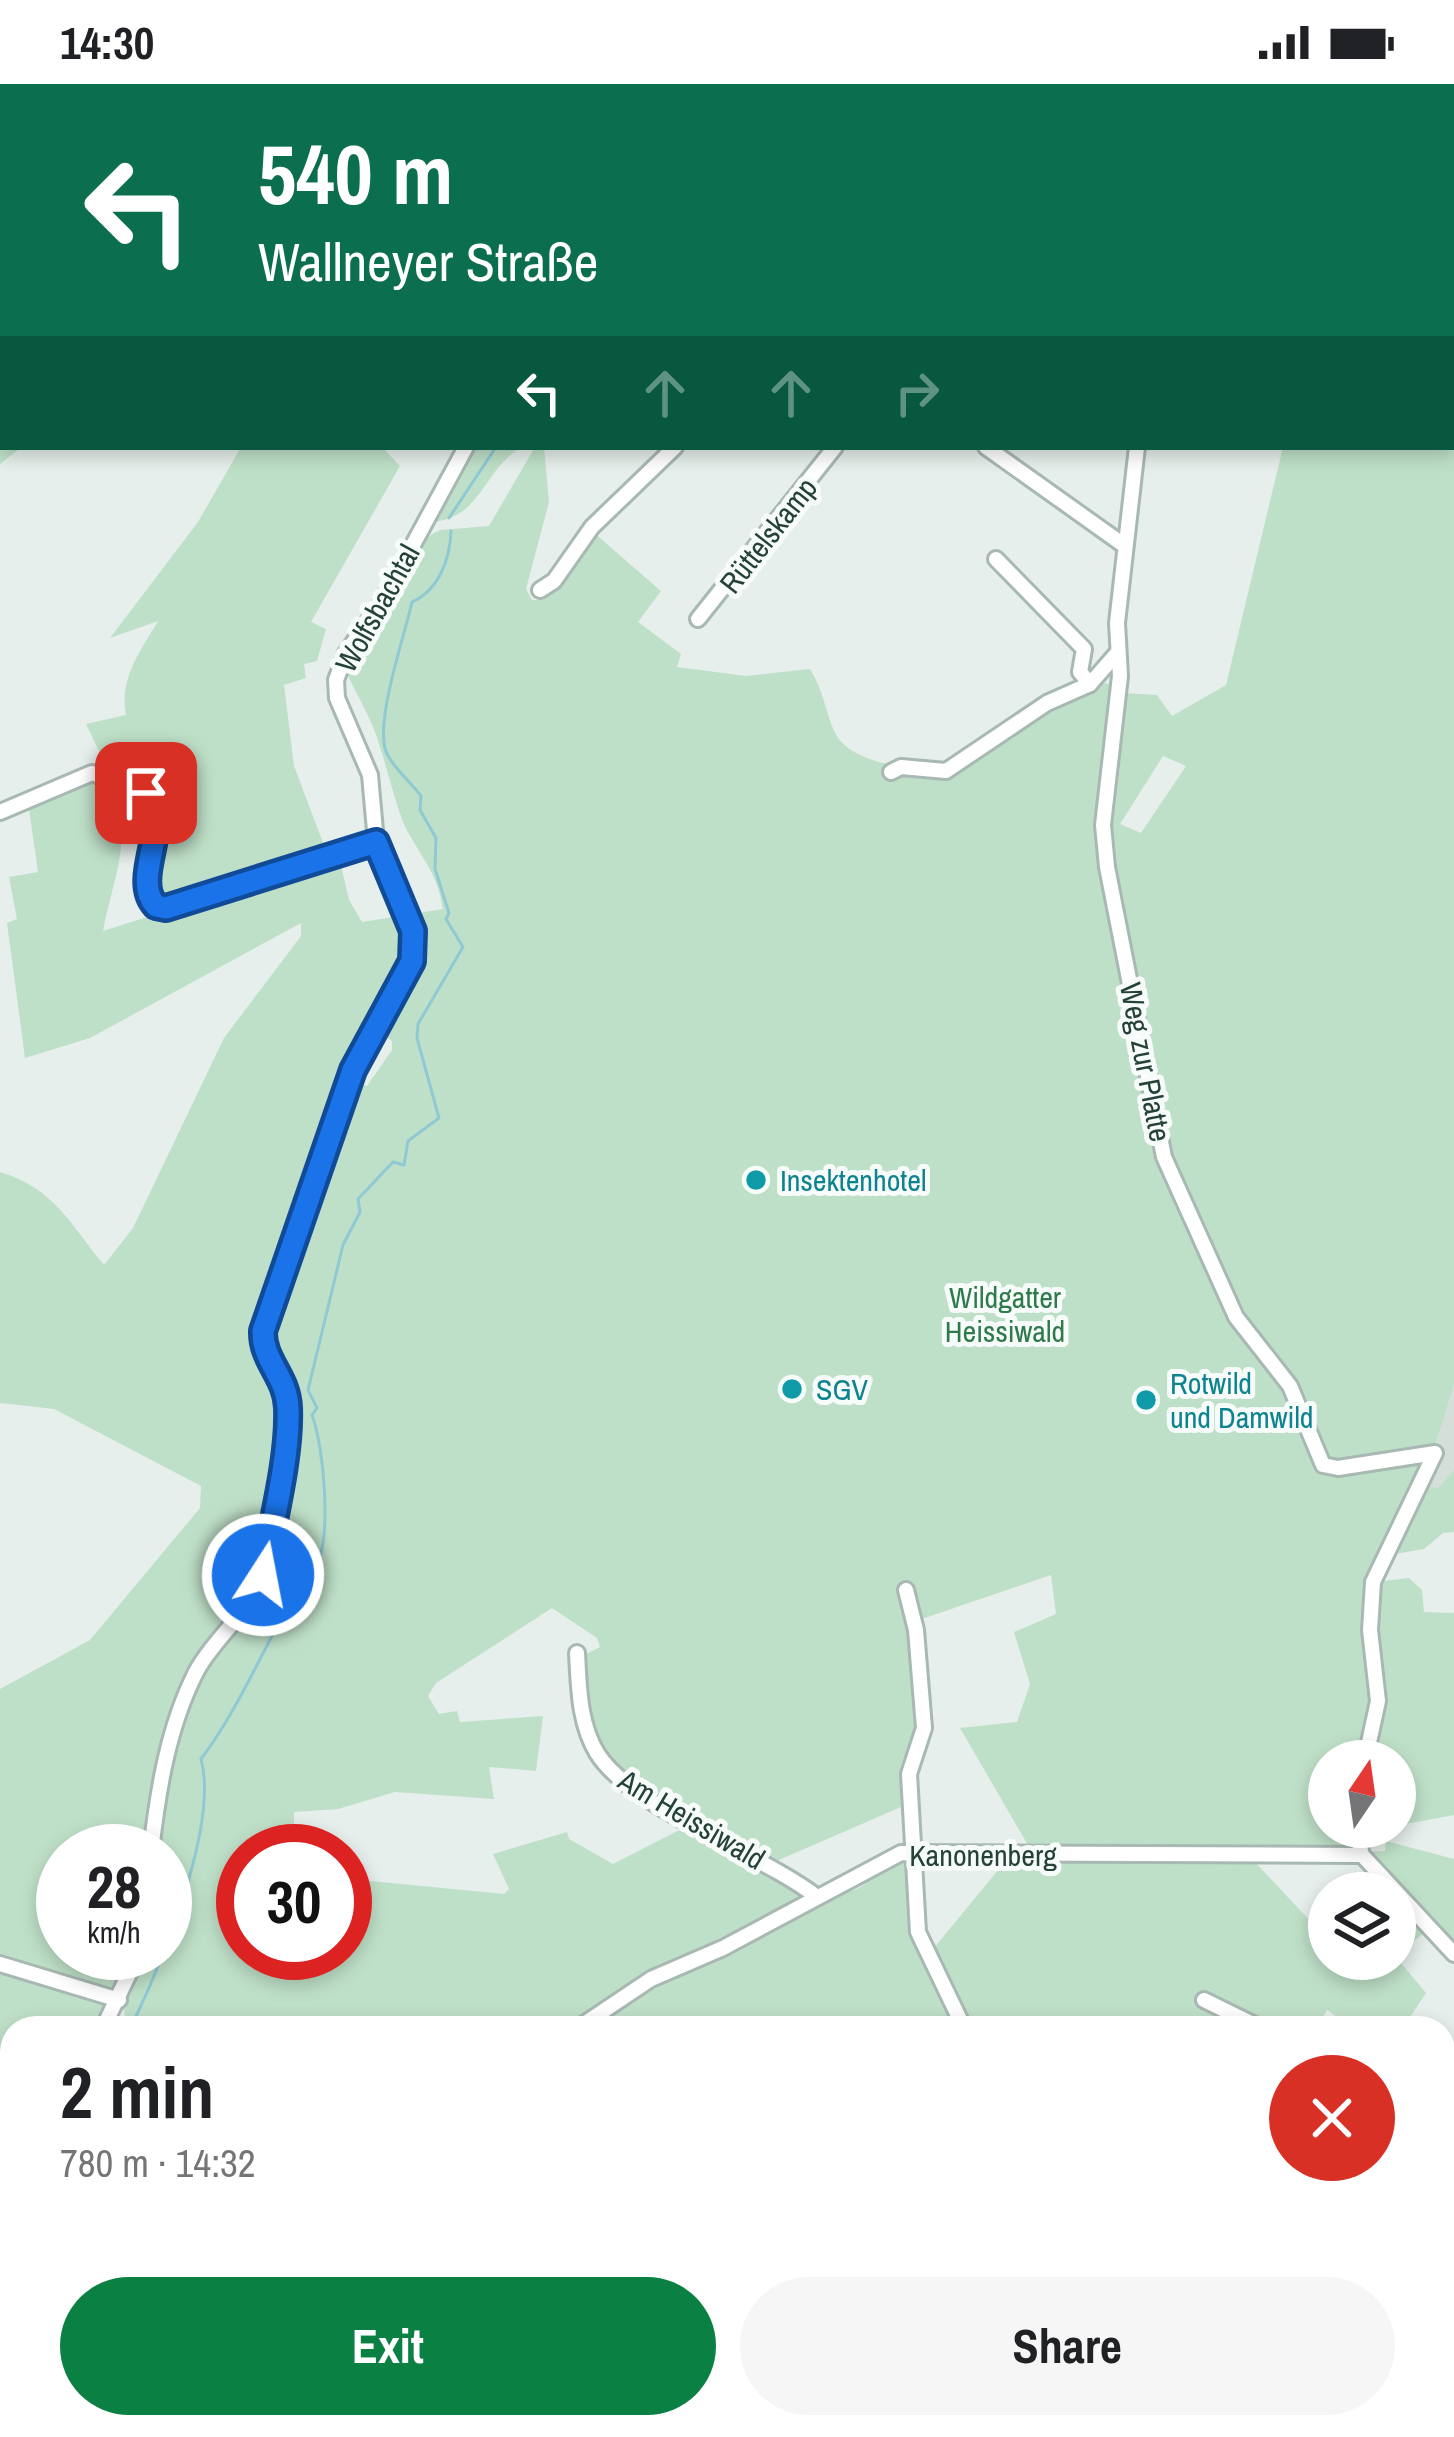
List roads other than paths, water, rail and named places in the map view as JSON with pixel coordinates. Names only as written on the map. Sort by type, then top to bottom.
[{"type":"street","name":"Wolfsbachtal","points":[[154,1824],[160,1779],[196,1672],[250,1602],[263,1575],[288,1414],[279,1371],[262,1348],[263,1331],[353,1070],[412,961],[413,931],[376,842],[370,775],[338,698],[336,680],[346,653],[382,602],[464,450]]},
{"type":"street","points":[[540,590],[554,581],[592,526],[672,450]]},
{"type":"street","name":"Rüttelskamp","points":[[698,619],[833,450]]},
{"type":"street","points":[[990,450],[1125,546]]},
{"type":"street","name":"Weg zur Platte","points":[[1137,450],[1125,546],[1105,850],[1164,1157],[1236,1317],[1290,1385],[1323,1466],[1338,1468],[1435,1453],[1379,1564],[1369,1616],[1378,1701],[1370,1740]]},
{"type":"street","points":[[996,559],[1084,649],[1080,672],[1090,684]]},
{"type":"street","points":[[891,772],[901,767],[946,771],[1047,703],[1090,684],[1118,652]]},
{"type":"street","points":[[0,812],[92,773],[149,795],[156,809],[148,898],[162,908],[376,842]]},
{"type":"street","points":[[906,1590],[916,1630],[924,1728],[909,1774],[918,1932],[958,2016]]},
{"type":"street","name":"Am Heissiwald","points":[[577,1653],[580,1708],[590,1740],[616,1775],[818,1897]]},
{"type":"street","name":"Kanonenberg","points":[[596,2016],[651,1978],[891,1856],[1308,1843]]},
{"type":"street","points":[[1362,1848],[1454,1954]]},
{"type":"street","points":[[0,1964],[119,2000]]},
{"type":"street","points":[[110,2016],[128,1980]]},
{"type":"street","points":[[1204,2000],[1237,2016]]},
{"type":"waterway","points":[[449,518],[494,450]]},
{"type":"waterway","points":[[136,2016],[172,1930],[195,1855],[202,1820],[201,1759],[321,1553],[323,1469],[312,1415],[317,1408],[308,1390],[343,1245],[360,1212],[358,1199],[393,1162],[404,1165],[408,1141],[439,1118],[417,1038],[418,1024],[463,947],[446,919],[449,913],[435,869],[436,838],[420,810],[421,796],[387,754],[384,723],[412,602],[429,590],[441,572],[451,531]]},
{"type":"place","name":"Insektenhotel","points":[[756,1180]]},
{"type":"place","name":"SGV","points":[[792,1389]]},
{"type":"place","name":"Rotwild und Damwild","points":[[1146,1400]]},
{"type":"park label","name":"Wildgatter Heissiwald","points":[[1005,1314]]}]
